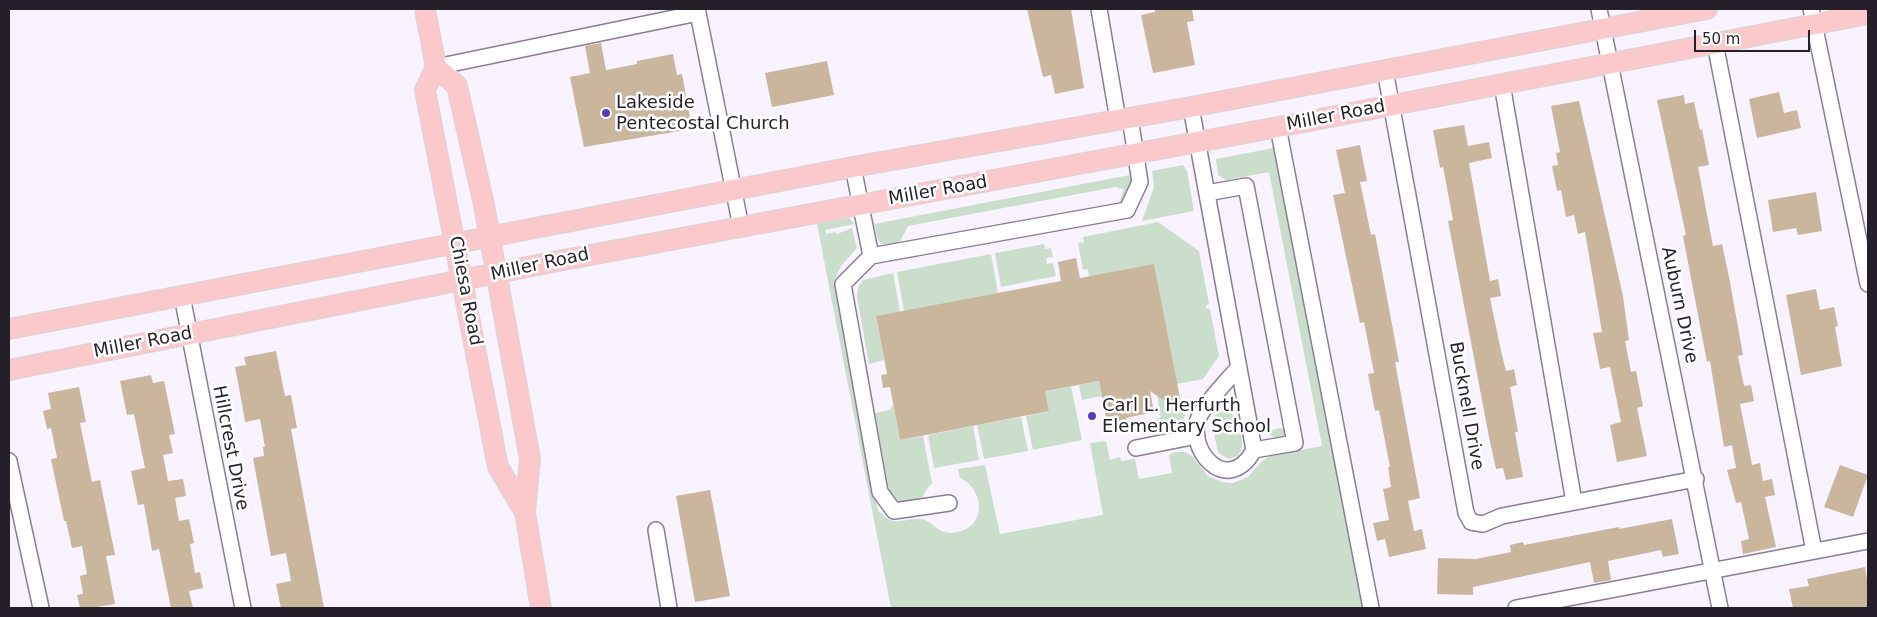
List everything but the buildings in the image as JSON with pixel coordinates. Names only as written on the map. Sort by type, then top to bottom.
[{"type":"main road","points":[[425,9],[436,66]]},
{"type":"main road","name":"Miller Road","points":[[9,329],[456,245],[854,167],[1191,107],[1707,9]]},
{"type":"main road","name":"Miller Road","points":[[9,370],[741,227],[1136,154],[1715,43],[1812,16],[1868,14]]},
{"type":"main road","name":"Chiesa Road","points":[[525,512],[498,467],[425,90],[436,66],[458,86],[497,274],[530,459],[525,512],[541,608]]},
{"type":"street","points":[[949,503],[894,511],[880,492],[843,284],[872,256],[1127,210],[1140,182],[1136,154],[1124,119],[1099,9]]},
{"type":"street","name":"Auburn Drive","points":[[1599,9],[1696,479],[1720,608]]},
{"type":"street","points":[[436,66],[698,13],[741,227]]},
{"type":"street","points":[[1812,16],[1868,284]]},
{"type":"street","points":[[1715,43],[1814,551]]},
{"type":"street","name":"Bucknell Drive","points":[[1385,70],[1466,513],[1471,522],[1483,524],[1502,516],[1696,479]]},
{"type":"street","points":[[1502,84],[1574,502]]},
{"type":"street","points":[[1191,107],[1198,142],[1207,193],[1239,367],[1254,450],[1249,459],[1235,469],[1226,471],[1215,469],[1204,455],[1197,436],[1196,427],[1200,414],[1239,367]]},
{"type":"street","points":[[1278,127],[1371,608]]},
{"type":"street","points":[[854,167],[872,256]]},
{"type":"street","points":[[1207,193],[1246,186],[1295,443],[1254,450]]},
{"type":"street","name":"Hillcrest Drive","points":[[182,296],[243,608]]},
{"type":"street","points":[[1136,448],[1197,436]]},
{"type":"street","points":[[9,461],[41,608]]},
{"type":"street","points":[[656,530],[669,608]]},
{"type":"street","points":[[1516,608],[1868,541]]},
{"type":"green space","points":[[1279,147],[1367,608],[891,608],[817,224],[849,218],[855,224],[825,230],[826,234],[836,232],[837,234],[852,228],[857,248],[841,266],[834,281],[878,510],[893,521],[919,519],[929,522],[941,531],[953,533],[961,531],[970,527],[975,521],[979,505],[973,489],[960,478],[958,469],[985,465],[1000,534],[1103,515],[1090,443],[1106,441],[1110,460],[1120,457],[1121,461],[1135,459],[1139,479],[1172,473],[1169,455],[1174,452],[1185,452],[1192,456],[1208,476],[1222,482],[1233,483],[1248,477],[1262,461],[1270,456],[1322,446],[1269,172],[1226,180],[1218,175],[1216,159]]},
{"type":"green space","points":[[1183,165],[1187,171],[1194,211],[1142,221],[1154,187],[1152,171]]},
{"type":"green space","points":[[1130,175],[1132,183],[1123,202],[1119,203],[1124,189],[1115,187],[908,226],[898,245],[882,244],[878,240],[874,224]]},
{"type":"green space","points":[[1158,222],[1199,251],[1209,304],[1206,305],[1206,308],[1210,309],[1219,356],[1203,379],[1161,387],[1176,379],[1154,264],[1089,277],[1088,269],[1083,270],[1078,243],[1084,242],[1083,237]]},
{"type":"green space","points":[[1044,244],[1045,249],[1051,248],[1053,257],[1046,258],[1047,264],[1053,263],[1056,276],[1001,287],[995,253]]},
{"type":"green space","points":[[991,254],[998,293],[904,311],[897,272]]},
{"type":"green space","points":[[893,273],[900,312],[876,316],[884,360],[869,364],[857,297],[858,287],[863,280]]},
{"type":"green space","points":[[1099,381],[1102,396],[1082,400],[1079,385]]},
{"type":"green space","points":[[1071,386],[1082,440],[1033,450],[1026,416],[1049,411],[1045,391]]},
{"type":"green space","points":[[1157,395],[1186,415],[1176,426],[1164,427],[1156,420],[1161,417]]},
{"type":"green space","points":[[893,404],[900,440],[923,436],[932,483],[922,499],[900,503],[889,490],[875,413],[890,410]]},
{"type":"green space","points":[[1226,410],[1235,418],[1242,438],[1241,451],[1238,456],[1229,459],[1218,453],[1212,423],[1216,414]]},
{"type":"green space","points":[[1021,417],[1028,451],[984,459],[977,425]]},
{"type":"green space","points":[[1270,423],[1272,430],[1280,428],[1285,430],[1284,436],[1276,438],[1267,434],[1265,424]]},
{"type":"green space","points":[[973,426],[979,460],[934,468],[928,435]]},
{"type":"place","name":"Lakeside Pentecostal Church","points":[[606,113]]},
{"type":"place","name":"Carl L. Herfurth Elementary School","points":[[1092,416]]}]
